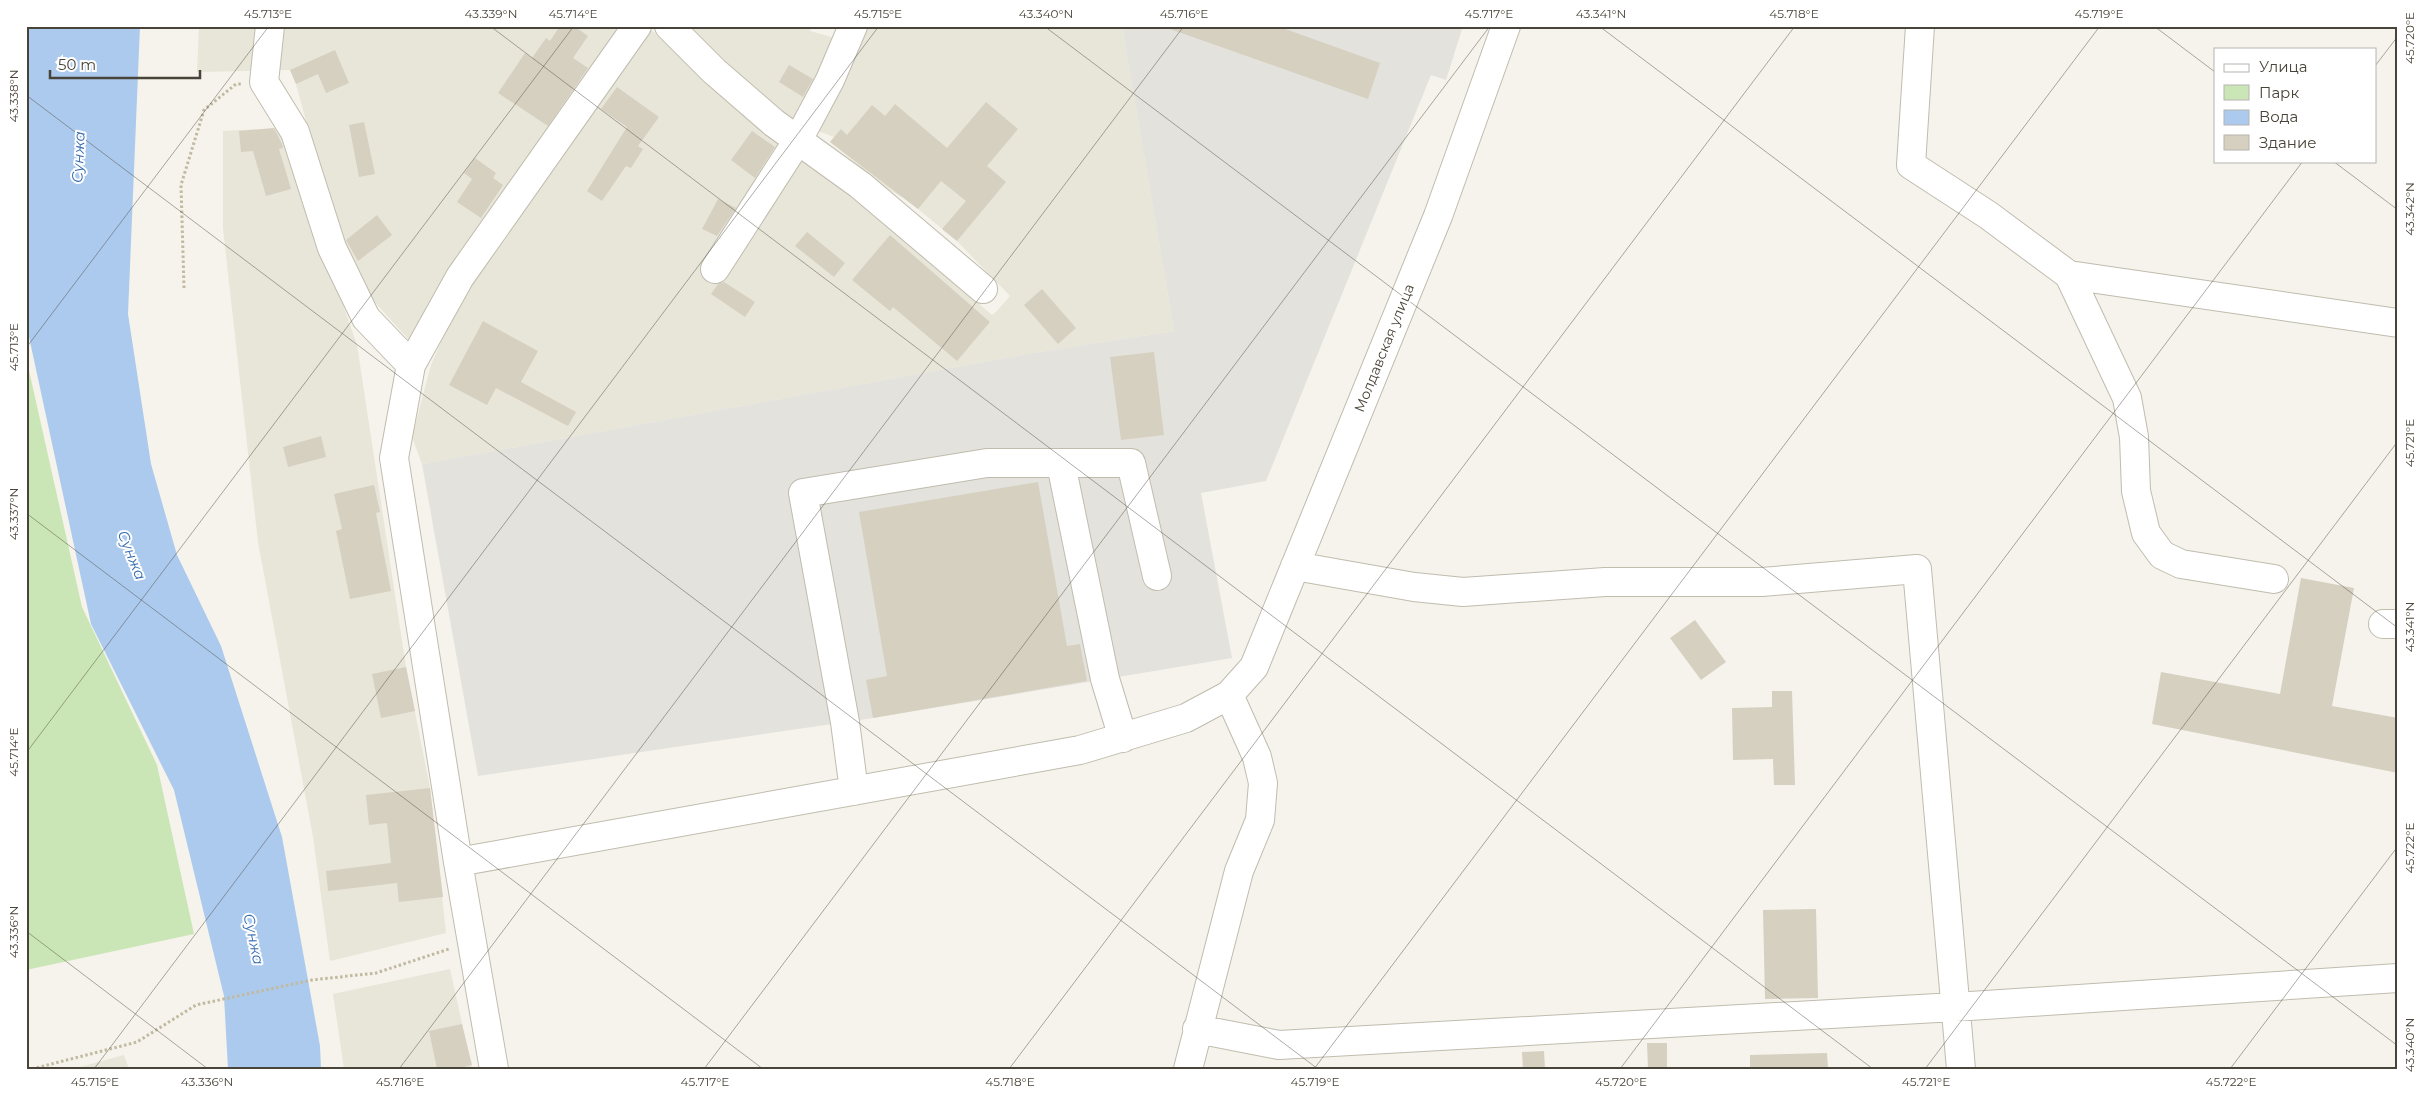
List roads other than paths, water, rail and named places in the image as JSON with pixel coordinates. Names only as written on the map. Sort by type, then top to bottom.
[{"type":"street","points":[[270,26],[264,82],[295,132],[332,248],[366,318],[410,365]]},
{"type":"street","points":[[494,1069],[471,942],[394,458],[410,365],[460,277],[637,26]]},
{"type":"street","points":[[669,26],[714,72],[774,123],[860,185],[983,289]]},
{"type":"street","points":[[715,269],[798,140],[830,80],[853,26]]},
{"type":"street","name":"Молдавская улица","points":[[1229,695],[1254,667],[1438,216],[1506,26]]},
{"type":"street","points":[[1920,26],[1911,164],[1988,215],[2069,274],[2398,323]]},
{"type":"street","points":[[2069,274],[2127,398],[2134,437],[2136,491],[2146,533],[2162,555],[2182,564],[2274,579]]},
{"type":"street","points":[[854,791],[844,722],[803,494],[987,463],[1131,463],[1157,576]]},
{"type":"street","points":[[1061,464],[1104,679],[1122,738]]},
{"type":"street","points":[[1295,566],[1414,587],[1463,592],[1605,582],[1762,582],[1917,569],[1961,1069]]},
{"type":"street","points":[[458,862],[1080,750],[1186,718],[1229,695],[1257,757],[1263,783],[1260,820],[1239,871],[1188,1069]]},
{"type":"street","points":[[1197,1029],[1279,1045],[1955,1008],[2398,978]]},
{"type":"water","name":"Сунжа","points":[[26,26],[140,26],[128,314],[151,464],[177,555],[221,646],[282,837],[320,1046],[321,1069],[228,1069],[224,996],[174,790],[91,624],[26,323]]}]
